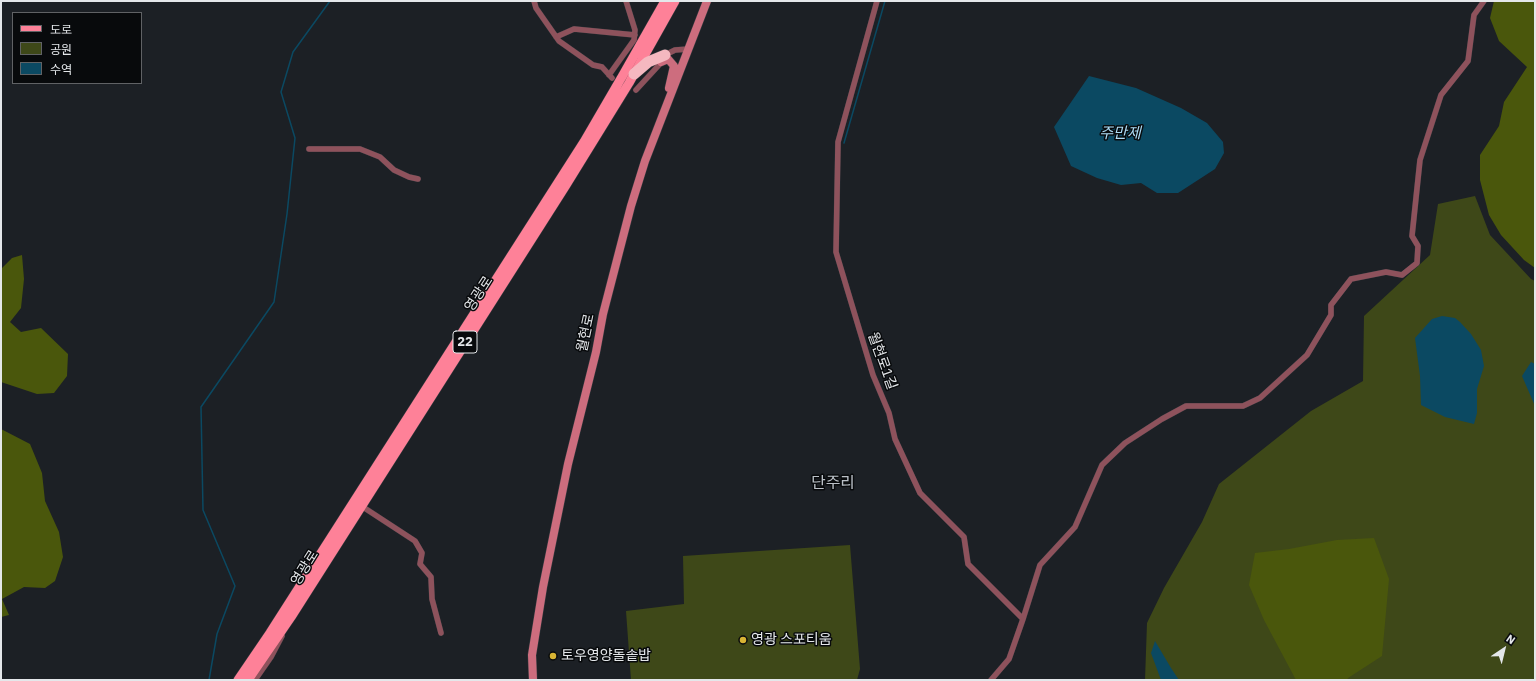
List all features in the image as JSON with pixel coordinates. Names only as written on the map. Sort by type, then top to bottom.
[{"type":"highway","points":[[634,74],[648,62],[663,58]]},
{"type":"main road","name":"영광로","points":[[238,680],[270,633],[584,142],[624,75],[664,1]]},
{"type":"main road","name":"영광로","points":[[248,680],[304,596],[558,198],[634,74],[675,1]]},
{"type":"street","points":[[534,1],[536,8],[559,41],[593,65],[602,67],[611,76],[629,50],[635,35],[626,1]]},
{"type":"street","name":"월현로","points":[[533,680],[533,647],[543,587],[568,464],[596,352],[603,314],[631,206],[661,120],[707,1]]},
{"type":"street","name":"월현로1길","points":[[877,1],[838,142],[836,252],[873,375],[889,413],[895,439],[920,493],[964,537],[968,564],[1023,619]]},
{"type":"street","points":[[991,680],[1009,659],[1040,565],[1075,527],[1102,465],[1125,443],[1162,419],[1186,406],[1243,406],[1260,398],[1307,355],[1331,315],[1331,305],[1351,279],[1386,272],[1402,275],[1417,263],[1418,246],[1412,236],[1420,160],[1441,95],[1468,61],[1474,15],[1484,1]]},
{"type":"street","points":[[556,37],[574,29],[635,35]]},
{"type":"street","points":[[636,90],[663,58],[675,50],[689,49]]},
{"type":"street","points":[[661,120],[674,66],[668,59],[663,58]]},
{"type":"street","points":[[308,149],[360,149],[380,157],[394,170],[409,177],[418,179]]},
{"type":"street","points":[[366,509],[415,541],[422,553],[420,564],[431,577],[432,599],[441,633]]},
{"type":"street","points":[[254,680],[271,657],[304,596]]},
{"type":"green space","points":[[1494,1],[1535,1],[1535,268],[1524,260],[1501,235],[1489,215],[1480,180],[1480,155],[1499,126],[1504,102],[1527,67],[1499,41],[1490,18]]},
{"type":"green space","points":[[1475,196],[1490,235],[1531,279],[1535,281],[1535,680],[1145,680],[1147,623],[1164,588],[1202,522],[1219,484],[1311,411],[1363,381],[1364,316],[1430,255],[1438,204]]},
{"type":"green space","points":[[22,255],[24,279],[21,308],[10,322],[21,332],[41,328],[68,354],[67,376],[54,393],[37,394],[1,382],[1,269],[12,258]]},
{"type":"green space","points":[[1,429],[30,444],[42,473],[45,501],[59,532],[63,557],[55,581],[45,588],[24,587],[2,599],[9,615],[1,617]]},
{"type":"green space","points":[[1374,538],[1389,579],[1382,656],[1347,680],[1296,680],[1264,620],[1249,585],[1255,553],[1289,549],[1337,540]]},
{"type":"green space","name":"영광 스포티움","points":[[850,545],[860,669],[857,680],[631,680],[626,611],[684,604],[683,556]]},
{"type":"water","name":"주만제","points":[[1089,76],[1136,88],[1181,108],[1207,123],[1223,142],[1224,153],[1215,169],[1178,193],[1157,193],[1141,183],[1121,185],[1097,178],[1071,166],[1054,127]]},
{"type":"water","points":[[1442,316],[1455,318],[1460,322],[1471,334],[1481,350],[1484,366],[1477,389],[1477,413],[1474,424],[1445,417],[1421,405],[1420,376],[1415,338],[1432,319]]},
{"type":"water","points":[[1531,362],[1535,364],[1535,406],[1522,376]]},
{"type":"water","points":[[1155,641],[1179,680],[1161,680],[1151,653]]},
{"type":"waterway","points":[[209,680],[217,634],[235,586],[203,510],[201,407],[274,302],[287,214],[295,138],[281,92],[293,52],[330,1]]},
{"type":"waterway","points":[[844,143],[885,1]]},
{"type":"place","name":"영광 스포티움","points":[[743,640]]},
{"type":"place","name":"토우영양돌솥밥","points":[[553,656]]},
{"type":"district","name":"단주리","points":[[833,483]]}]
